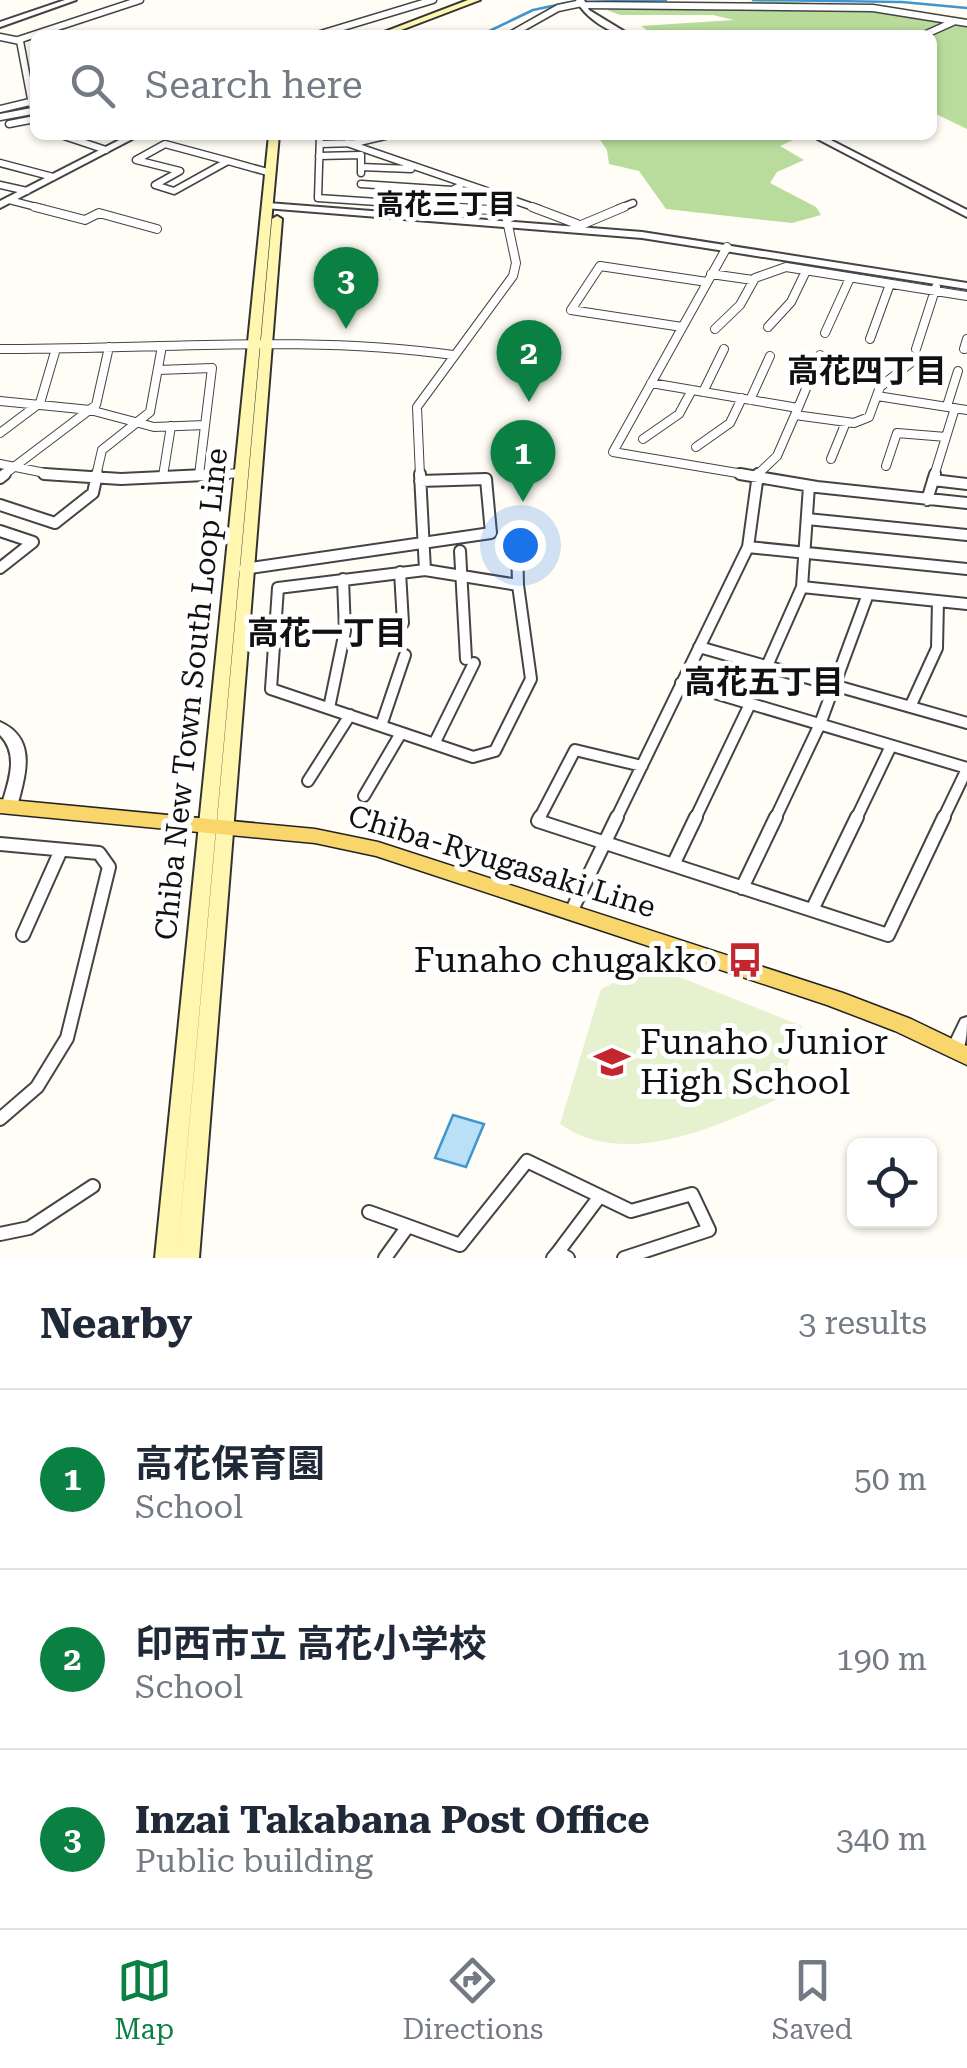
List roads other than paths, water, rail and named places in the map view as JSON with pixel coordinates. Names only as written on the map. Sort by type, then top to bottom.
[{"type":"main road","points":[[394,30],[476,0]]},
{"type":"main road","points":[[405,30],[486,0]]},
{"type":"main road","name":"Chiba New Town South Loop Line","points":[[273,206],[274,140]]},
{"type":"main road","name":"Chiba New Town South Loop Line","points":[[166,1258],[216,826],[273,206],[283,140]]},
{"type":"main road","name":"Chiba-Ryugasaki Line","points":[[4,807],[315,836],[378,849],[835,999],[961,1053]]},
{"type":"main road","name":"Chiba New Town South Loop Line","points":[[188,1258],[216,826]]},
{"type":"street","points":[[0,25],[72,0]]},
{"type":"street","points":[[52,30],[140,0]]},
{"type":"street","points":[[333,30],[428,1]]},
{"type":"street","points":[[581,3],[619,30]]},
{"type":"street","points":[[523,30],[548,9],[581,3],[874,8],[967,23]]},
{"type":"street","points":[[935,30],[953,22]]},
{"type":"street","points":[[0,37],[18,40],[30,36]]},
{"type":"street","points":[[18,40],[30,97]]},
{"type":"street","points":[[0,109],[30,111]]},
{"type":"street","points":[[0,117],[30,112]]},
{"type":"street","points":[[9,124],[30,113]]},
{"type":"street","points":[[76,140],[106,150]]},
{"type":"street","points":[[4,203],[126,140]]},
{"type":"street","points":[[320,140],[318,198],[506,211],[516,263],[513,276],[417,407],[425,570]]},
{"type":"street","points":[[327,140],[347,143],[507,197],[575,227],[633,204]]},
{"type":"street","points":[[347,143],[362,140]]},
{"type":"street","points":[[824,140],[967,214]]},
{"type":"street","points":[[229,162],[174,191],[155,185],[180,172],[136,160],[165,144],[271,172]]},
{"type":"street","points":[[319,156],[360,155],[361,201]]},
{"type":"street","points":[[0,163],[53,177]]},
{"type":"street","points":[[361,168],[402,166],[499,200],[507,197]]},
{"type":"street","points":[[0,184],[27,191]]},
{"type":"street","points":[[361,184],[452,190],[460,186]]},
{"type":"street","points":[[4,203],[85,220],[99,213],[157,230]]},
{"type":"street","points":[[273,206],[575,227],[727,247],[936,286],[967,296]]},
{"type":"street","points":[[727,247],[613,452],[810,486],[967,503]]},
{"type":"street","points":[[682,327],[572,310],[600,266],[754,280],[786,267],[890,284],[967,286]]},
{"type":"street","points":[[768,327],[791,302],[806,270]]},
{"type":"street","points":[[825,332],[850,278]]},
{"type":"street","points":[[715,329],[740,305],[754,280]]},
{"type":"street","points":[[870,338],[890,284]]},
{"type":"street","points":[[916,348],[936,286]]},
{"type":"street","points":[[0,361],[2,349],[56,352],[260,343],[404,346],[453,354]]},
{"type":"street","points":[[0,505],[56,523],[93,493],[102,450],[150,412],[162,346]]},
{"type":"street","points":[[0,478],[96,405],[109,347]]},
{"type":"street","points":[[703,392],[724,350]]},
{"type":"street","points":[[0,433],[40,403],[56,352]]},
{"type":"street","points":[[571,912],[748,546],[754,477],[777,456],[820,355]]},
{"type":"street","points":[[696,448],[730,424],[770,356]]},
{"type":"street","points":[[652,382],[854,423],[869,416],[880,387],[913,362]]},
{"type":"street","points":[[158,370],[212,368],[199,475]]},
{"type":"street","points":[[928,500],[946,437],[958,370]]},
{"type":"street","points":[[643,439],[679,414],[692,390]]},
{"type":"street","points":[[877,396],[967,410]]},
{"type":"street","points":[[0,401],[90,410],[136,422],[205,425]]},
{"type":"street","points":[[831,459],[846,422]]},
{"type":"street","points":[[164,476],[171,426]]},
{"type":"street","points":[[886,466],[897,432],[946,437]]},
{"type":"street","points":[[0,464],[48,478],[249,473]]},
{"type":"street","points":[[240,569],[492,534],[486,480],[420,480]]},
{"type":"street","points":[[933,480],[967,484]]},
{"type":"street","points":[[768,666],[802,587],[810,486]]},
{"type":"street","points":[[807,519],[967,536]]},
{"type":"street","points":[[0,531],[34,542],[0,568]]},
{"type":"street","points":[[517,542],[518,585],[531,679],[495,751],[473,756],[271,689],[278,588],[425,570],[518,585]]},
{"type":"street","points":[[748,546],[967,568]]},
{"type":"street","points":[[434,744],[470,661],[460,551]]},
{"type":"street","points":[[400,572],[403,623]]},
{"type":"street","points":[[330,708],[345,631],[343,578]]},
{"type":"street","points":[[802,587],[967,604]]},
{"type":"street","points":[[742,888],[820,724],[868,594]]},
{"type":"street","points":[[910,707],[937,648],[938,601]]},
{"type":"street","points":[[699,646],[967,723]]},
{"type":"street","points":[[381,726],[405,655]]},
{"type":"street","points":[[642,766],[575,750],[538,821],[888,935],[967,769],[682,683]]},
{"type":"street","points":[[673,865],[750,704]]},
{"type":"street","points":[[308,780],[350,715]]},
{"type":"street","points":[[0,728],[13,739],[20,754],[4,807]]},
{"type":"street","points":[[364,796],[402,732]]},
{"type":"street","points":[[812,910],[891,746]]},
{"type":"street","points":[[0,845],[100,854],[109,867],[67,1038],[37,1087],[0,1118]]},
{"type":"street","points":[[22,935],[61,850]]},
{"type":"street","points":[[961,1053],[967,1024]]},
{"type":"street","points":[[369,1212],[408,1226],[456,1252],[527,1161],[631,1211],[692,1194],[710,1230],[624,1258]]},
{"type":"street","points":[[0,1234],[29,1228],[93,1186]]},
{"type":"street","points":[[560,1256],[600,1196]]},
{"type":"street","points":[[385,1258],[408,1226]]},
{"type":"water","points":[[453,1115],[484,1124],[466,1167],[435,1158]]},
{"type":"waterway","points":[[581,2],[666,0]]},
{"type":"waterway","points":[[753,0],[902,2],[967,8]]},
{"type":"waterway","points":[[491,30],[533,10],[571,2]]},
{"type":"place","name":"Inzai Takabana Post Office","points":[[346,329]]},
{"type":"place","name":"印西市立 高花小学校","points":[[529,402]]},
{"type":"place","name":"高花保育園","points":[[523,502]]},
{"type":"place","name":"Funaho chugakko","points":[[745,960]]},
{"type":"place","name":"Funaho Junior High School","points":[[612,1062]]},
{"type":"district","name":"高花三丁目","points":[[446,204]]},
{"type":"district","name":"高花四丁目","points":[[867,371]]},
{"type":"district","name":"高花一丁目","points":[[327,633]]},
{"type":"district","name":"高花五丁目","points":[[764,682]]}]
